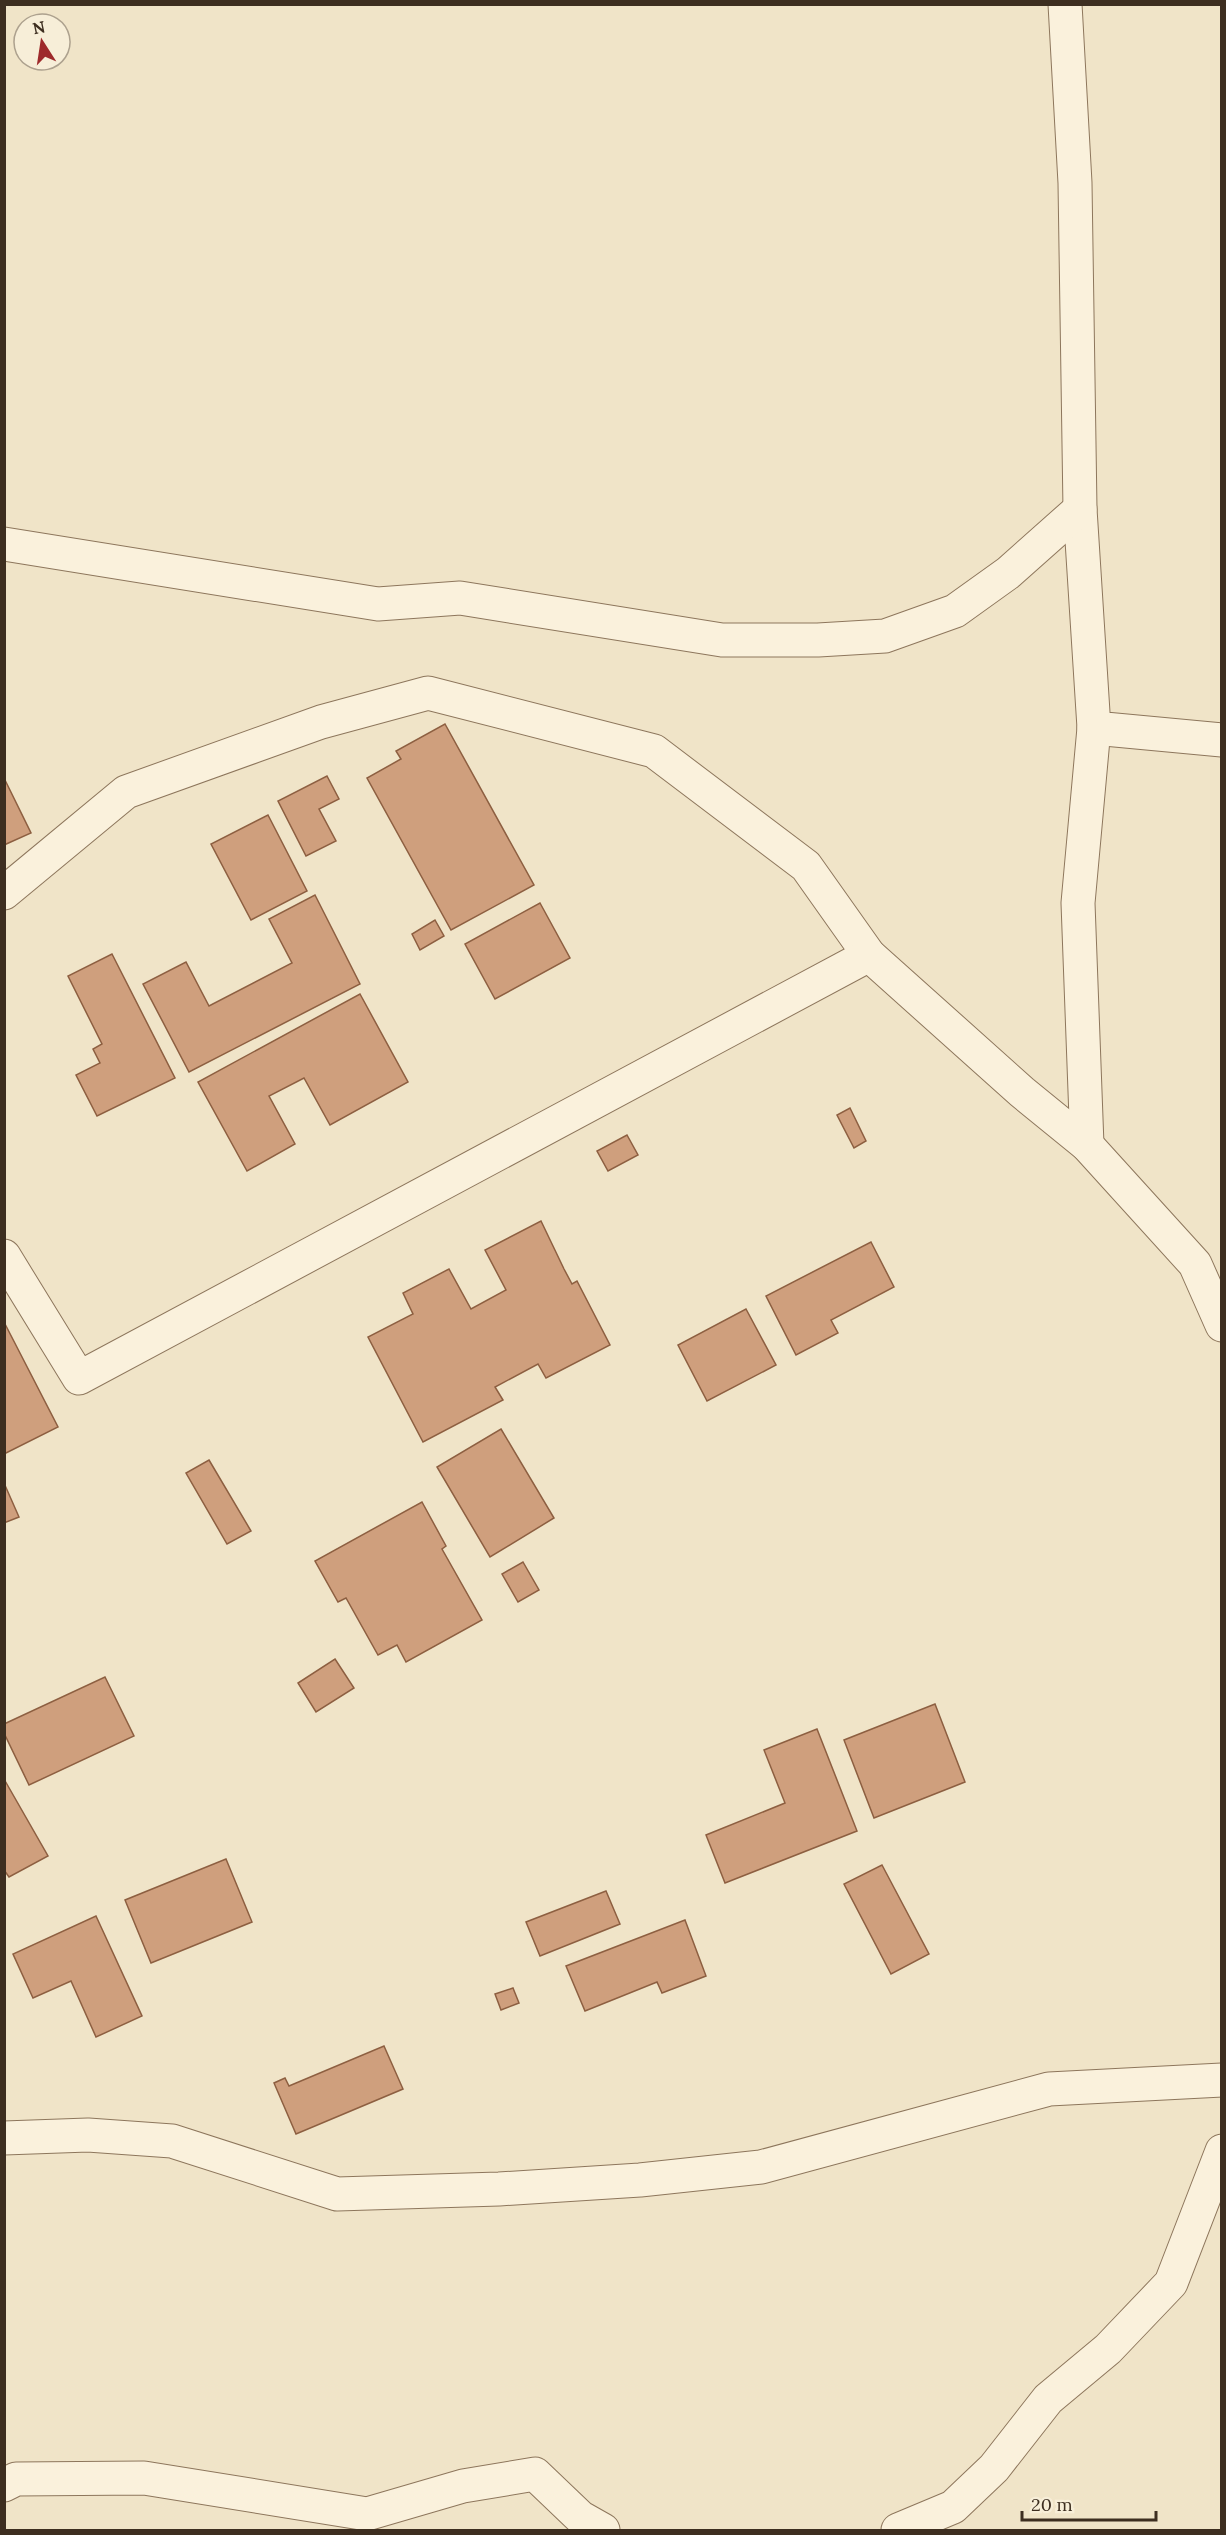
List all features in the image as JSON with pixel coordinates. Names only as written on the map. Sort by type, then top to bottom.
[{"type":"street","points":[[1065,4],[1076,183],[1080,509],[1094,728],[1078,903],[1087,1145]]},
{"type":"street","points":[[4,544],[378,604],[460,598],[722,640],[818,640],[885,636],[955,611],[1008,573],[1080,509]]},
{"type":"street","points":[[4,893],[126,792],[321,722],[428,693],[654,751],[806,866],[869,955],[1022,1092],[1087,1145],[1195,1264],[1221,1324]]},
{"type":"street","points":[[1094,728],[1221,740]]},
{"type":"street","points":[[4,1256],[79,1378],[869,955]]},
{"type":"street","points":[[4,2138],[88,2135],[172,2141],[337,2194],[499,2189],[640,2180],[761,2167],[1048,2089],[1221,2080]]},
{"type":"street","points":[[898,2530],[953,2507],[994,2468],[1048,2399],[1108,2349],[1171,2283],[1221,2151]]},
{"type":"street","points":[[8,2476],[144,2478],[367,2514],[463,2486],[536,2474],[580,2517],[603,2530]]},
{"type":"building","points":[[445,724],[534,885],[451,930],[367,778],[401,759],[396,751]]},
{"type":"building","points":[[327,776],[339,799],[319,809],[336,841],[306,856],[278,801]]},
{"type":"building","points":[[4,778],[31,833],[4,845]]},
{"type":"building","points":[[268,815],[307,891],[251,920],[211,844]]},
{"type":"building","points":[[315,895],[360,984],[189,1072],[143,984],[186,962],[209,1006],[292,963],[269,919]]},
{"type":"building","points":[[540,903],[570,958],[495,999],[465,944]]},
{"type":"building","points":[[435,920],[444,936],[420,950],[412,934]]},
{"type":"building","points":[[112,954],[175,1078],[97,1116],[76,1075],[100,1063],[93,1049],[102,1044],[68,976]]},
{"type":"building","points":[[360,994],[408,1082],[330,1125],[304,1078],[269,1096],[295,1144],[247,1171],[198,1082]]},
{"type":"building","points":[[850,1108],[866,1141],[854,1148],[837,1115]]},
{"type":"building","points":[[627,1135],[638,1155],[608,1171],[597,1151]]},
{"type":"building","points":[[541,1221],[572,1284],[577,1281],[610,1345],[546,1378],[538,1364],[495,1387],[503,1400],[423,1442],[368,1337],[413,1314],[403,1293],[449,1269],[471,1309],[506,1290],[485,1250]]},
{"type":"building","points":[[871,1242],[894,1287],[831,1320],[838,1333],[796,1355],[766,1296]]},
{"type":"building","points":[[746,1309],[776,1365],[707,1401],[678,1345]]},
{"type":"building","points":[[4,1322],[58,1427],[4,1454]]},
{"type":"building","points":[[501,1429],[554,1518],[490,1557],[437,1467]]},
{"type":"building","points":[[209,1460],[251,1531],[227,1544],[186,1473]]},
{"type":"building","points":[[4,1483],[19,1517],[4,1523]]},
{"type":"building","points":[[422,1502],[446,1546],[442,1549],[482,1620],[406,1662],[397,1645],[378,1655],[346,1598],[338,1602],[315,1561]]},
{"type":"building","points":[[523,1562],[539,1590],[518,1602],[502,1574]]},
{"type":"building","points":[[335,1659],[354,1688],[316,1712],[298,1683]]},
{"type":"building","points":[[105,1677],[134,1736],[29,1785],[4,1733],[4,1724]]},
{"type":"building","points":[[935,1704],[965,1782],[874,1818],[844,1740]]},
{"type":"building","points":[[817,1729],[857,1831],[725,1883],[706,1835],[785,1803],[764,1750]]},
{"type":"building","points":[[4,1779],[48,1856],[9,1877],[4,1870]]},
{"type":"building","points":[[226,1859],[252,1922],[151,1963],[125,1900]]},
{"type":"building","points":[[882,1865],[929,1954],[891,1974],[844,1884]]},
{"type":"building","points":[[606,1891],[620,1924],[540,1956],[526,1922]]},
{"type":"building","points":[[96,1916],[142,2016],[96,2037],[71,1981],[33,1998],[13,1954]]},
{"type":"building","points":[[685,1920],[706,1976],[662,1993],[657,1982],[585,2011],[566,1966]]},
{"type":"building","points":[[513,1988],[519,2003],[501,2010],[495,1994]]},
{"type":"building","points":[[384,2046],[403,2089],[296,2134],[274,2083],[285,2078],[289,2086]]}]
